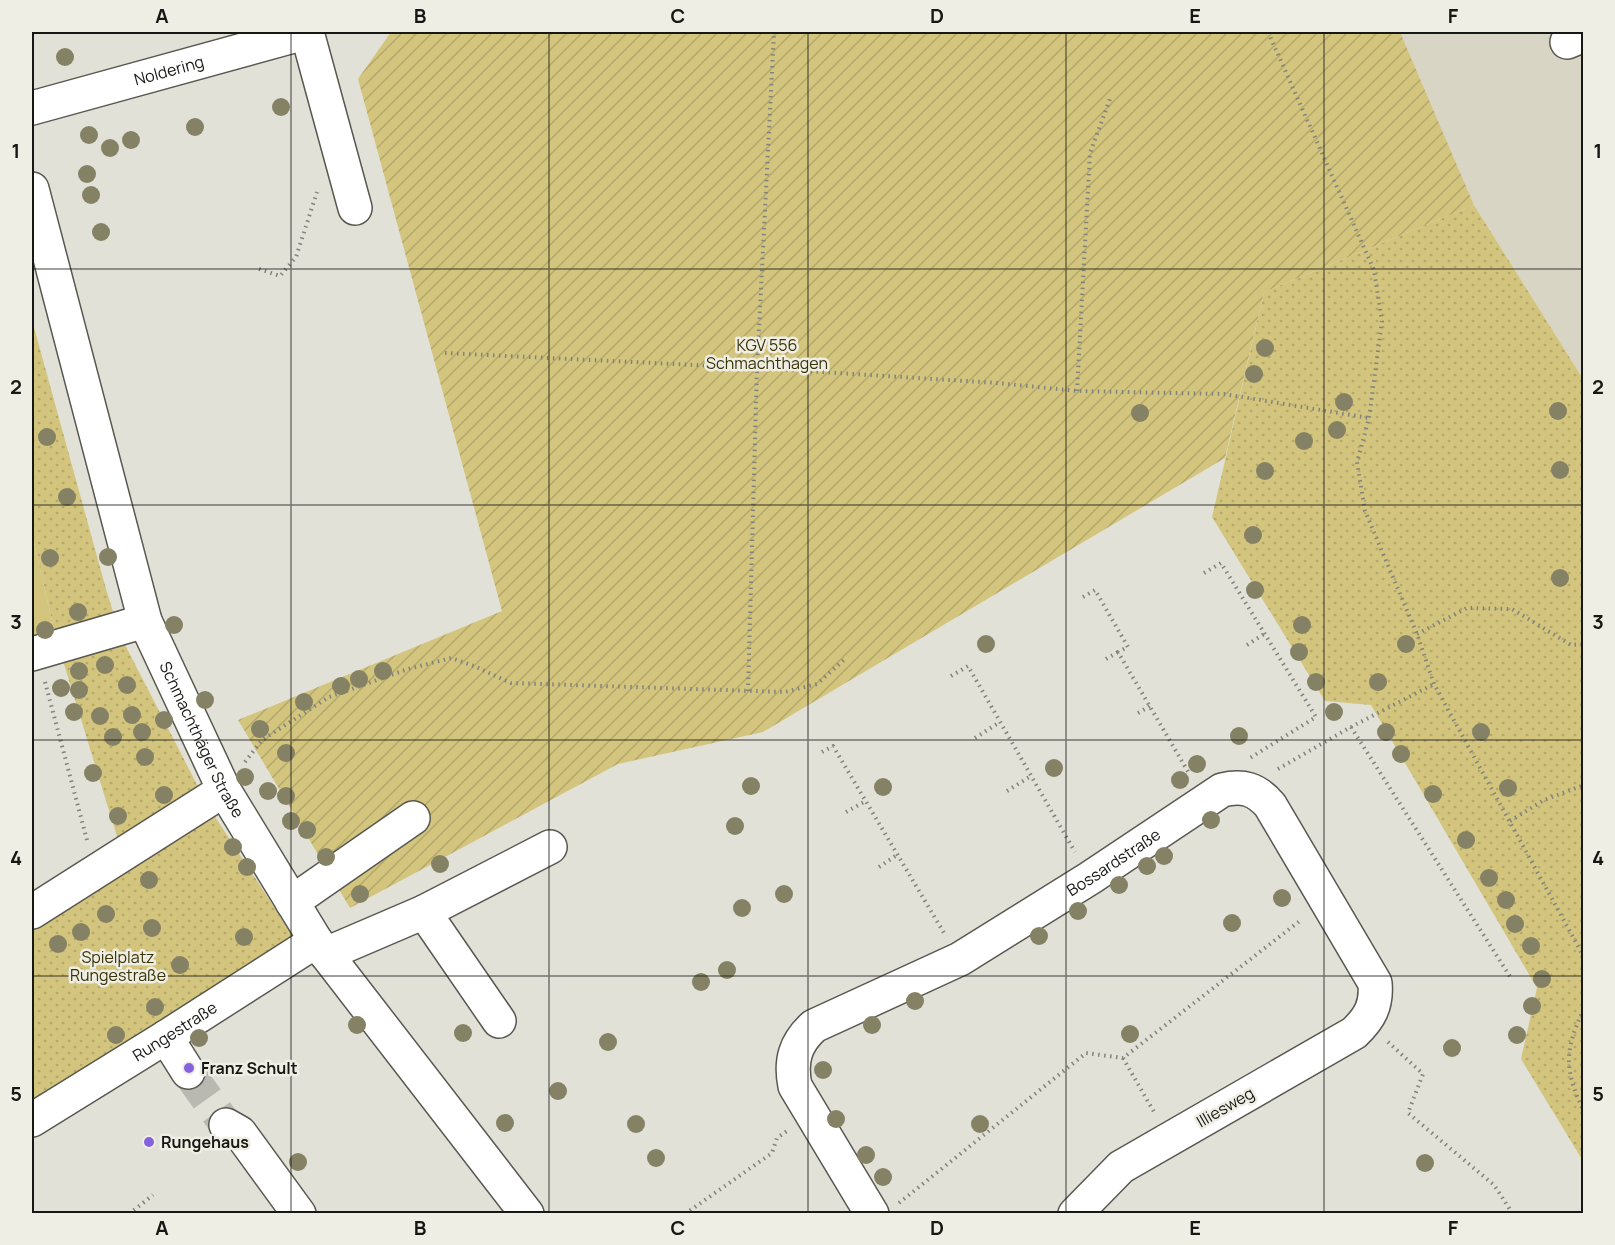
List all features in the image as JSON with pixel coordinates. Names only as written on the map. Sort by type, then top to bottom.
[{"type":"street","name":"Noldering","points":[[32,108],[308,32]]},
{"type":"street","points":[[308,32],[355,208]]},
{"type":"street","name":"Schmachthäger Straße","points":[[32,189],[145,621],[224,790],[321,948],[527,1214]]},
{"type":"street","points":[[34,653],[145,621]]},
{"type":"street","points":[[1246,774],[1256,791],[1270,805],[1375,983],[1370,1012]]},
{"type":"street","name":"Bossardstraße","points":[[803,1099],[792,1072],[793,1058],[801,1040],[814,1026],[960,960],[1090,878],[1222,790],[1234,787],[1246,774]]},
{"type":"street","points":[[32,912],[224,790]]},
{"type":"street","points":[[292,902],[413,818]]},
{"type":"street","name":"Rungestraße","points":[[32,1120],[166,1037],[321,948],[424,912],[550,847]]},
{"type":"street","points":[[424,912],[499,1022]]},
{"type":"street","name":"Illiesweg","points":[[1075,1214],[1121,1167],[1354,1033],[1370,1012]]},
{"type":"street","points":[[166,1037],[188,1072]]},
{"type":"street","points":[[803,1099],[883,1210]]},
{"type":"street","points":[[226,1125],[240,1133],[299,1214]]},
{"type":"path","points":[[748,691],[757,369],[774,32]]},
{"type":"path","points":[[1268,32],[1374,270],[1382,321],[1369,418],[1357,462],[1365,511],[1417,634],[1434,684],[1584,957]]},
{"type":"path","points":[[1077,391],[1090,153],[1110,99]]},
{"type":"path","points":[[259,269],[280,276],[296,257],[335,138]]},
{"type":"path","points":[[445,353],[757,369],[1077,391],[1224,394],[1369,418]]},
{"type":"path","points":[[1204,573],[1221,563],[1316,717],[1246,774]]},
{"type":"path","points":[[1083,597],[1095,590],[1128,647],[1106,659]]},
{"type":"path","points":[[1417,634],[1467,608],[1512,609],[1571,645],[1584,645]]},
{"type":"path","points":[[1247,645],[1265,634]]},
{"type":"path","points":[[1118,652],[1206,801]]},
{"type":"path","points":[[34,653],[96,872]]},
{"type":"path","points":[[224,790],[262,740],[329,697],[408,669],[451,658],[511,683],[785,692],[817,684],[846,658]]},
{"type":"path","points":[[951,676],[968,666],[1090,878]]},
{"type":"path","points":[[1246,774],[1352,728],[1434,684]]},
{"type":"path","points":[[1138,713],[1150,706]]},
{"type":"path","points":[[975,738],[1000,722]]},
{"type":"path","points":[[1352,728],[1511,978]]},
{"type":"path","points":[[822,752],[833,746],[960,960]]},
{"type":"path","points":[[1007,791],[1031,776]]},
{"type":"path","points":[[1510,821],[1544,800],[1584,785]]},
{"type":"path","points":[[846,813],[866,801]]},
{"type":"path","points":[[879,867],[897,855]]},
{"type":"path","points":[[883,1210],[1086,1053],[1123,1058],[1326,901]]},
{"type":"path","points":[[1584,1009],[1574,1028],[1567,1056],[1571,1081],[1584,1112]]},
{"type":"path","points":[[1370,1012],[1423,1074],[1408,1113],[1494,1185],[1513,1214]]},
{"type":"path","points":[[1123,1058],[1170,1139]]},
{"type":"path","points":[[685,1214],[772,1153],[777,1138],[803,1099]]},
{"type":"path","points":[[129,1214],[153,1195]]},
{"type":"shaded area","points":[[1400,32],[1583,32],[1583,379],[1474,205]]},
{"type":"green space","name":"KGV 556 Schmachthagen","points":[[391,32],[1400,32],[1474,205],[1264,292],[1225,458],[763,732],[618,764],[350,908],[238,720],[502,611],[358,79]]},
{"type":"green space","points":[[1474,205],[1583,379],[1583,1161],[1521,1059],[1537,988],[1371,705],[1325,701],[1212,517],[1264,292]]},
{"type":"green space","name":"Spielplatz Rungestraße","points":[[32,320],[121,637],[208,806],[293,936],[130,1054],[32,1111],[32,926],[127,869],[56,638],[32,534]]},
{"type":"green space","points":[[32,534],[56,638],[32,645]]},
{"type":"tunnel","points":[[188,1072],[226,1125]]},
{"type":"place","name":"Franz Schult","points":[[189,1068]]},
{"type":"place","name":"Rungehaus","points":[[149,1142]]}]
